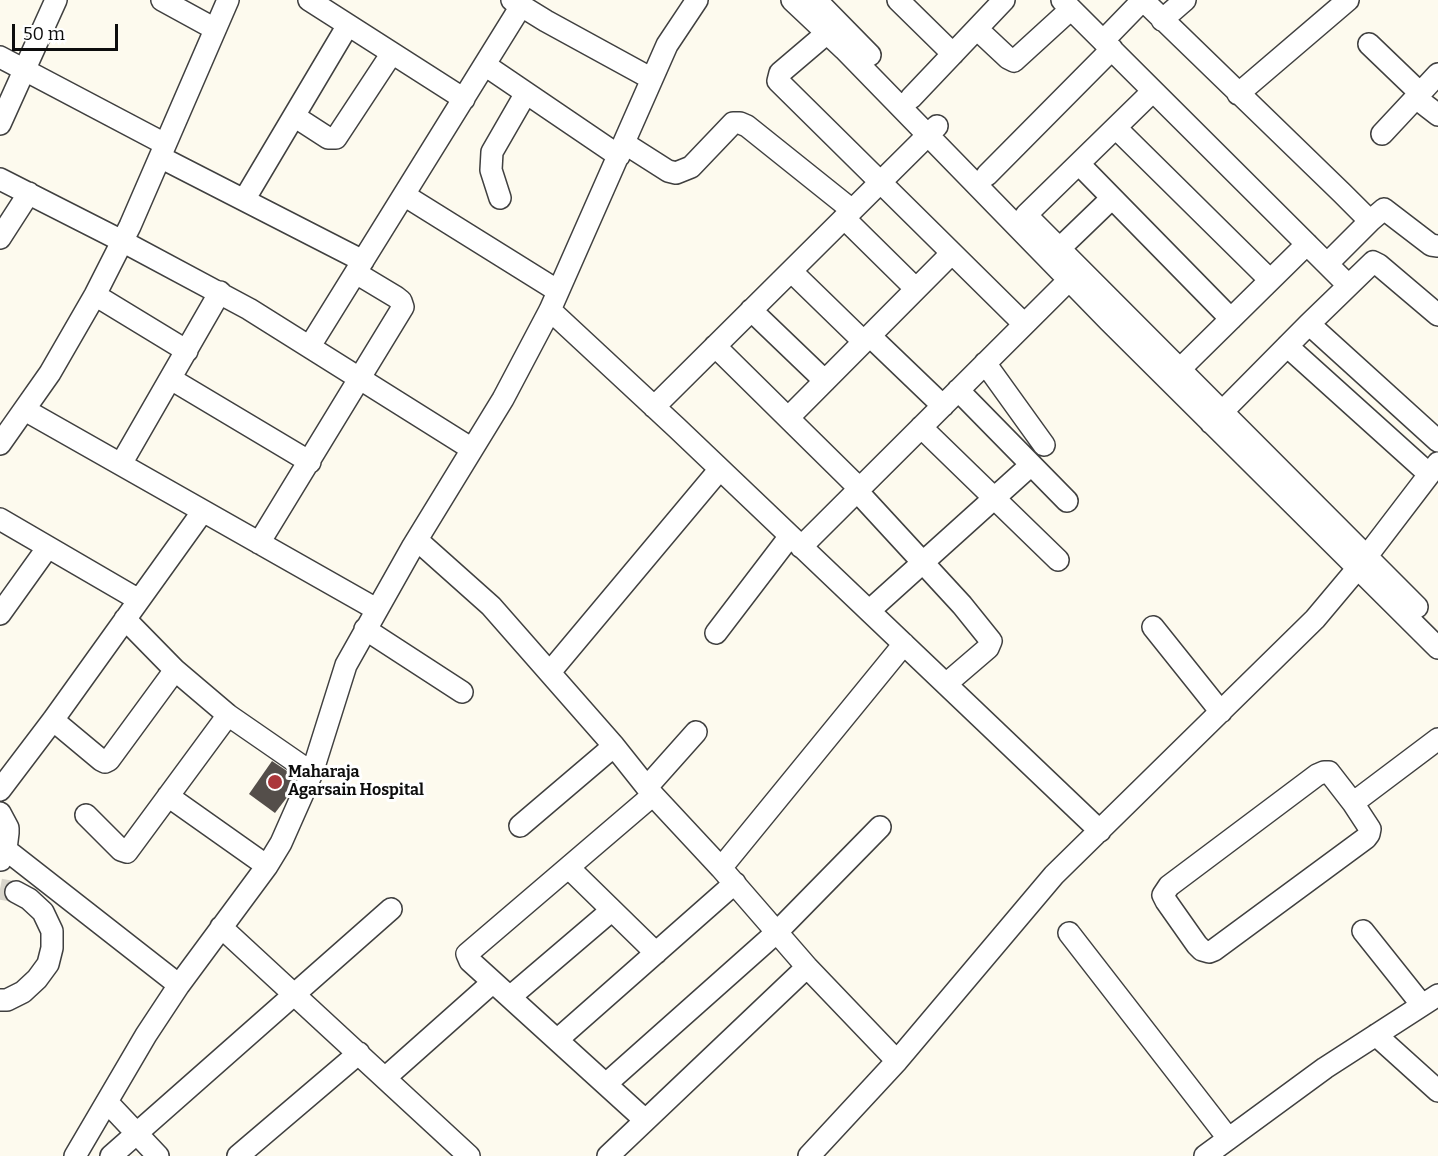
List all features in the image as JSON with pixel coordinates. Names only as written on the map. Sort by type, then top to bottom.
[{"type":"street","points":[[0,124],[56,0]]},
{"type":"street","points":[[162,0],[215,29]]},
{"type":"street","points":[[0,444],[50,373],[95,295],[163,151],[228,0]]},
{"type":"street","points":[[309,0],[464,99]]},
{"type":"street","points":[[75,1156],[146,1035],[179,985],[267,866],[289,827],[312,773],[346,665],[376,609],[503,399],[554,301],[667,45],[697,0]]},
{"type":"street","points":[[792,0],[933,130],[987,175],[1059,249],[1074,275],[1179,370],[1216,418]]},
{"type":"street","points":[[816,0],[911,98],[933,130],[1074,275],[1362,562],[1438,628]]},
{"type":"street","points":[[898,0],[953,54]]},
{"type":"street","points":[[911,98],[1005,0]]},
{"type":"street","points":[[1162,20],[1185,0]]},
{"type":"street","points":[[1238,94],[1344,1]]},
{"type":"street","points":[[310,346],[485,65],[517,3],[652,79]]},
{"type":"street","points":[[977,29],[1014,61],[1067,4],[1348,285]]},
{"type":"street","points":[[987,175],[1108,45],[1140,4],[1148,5],[1370,221]]},
{"type":"street","points":[[244,200],[348,25]]},
{"type":"street","points":[[827,33],[780,73],[778,81],[1024,324]]},
{"type":"street","points":[[1369,44],[1438,115]]},
{"type":"street","points":[[294,116],[328,138],[336,138],[393,53]]},
{"type":"street","points":[[0,57],[360,267],[401,301],[403,307],[259,543]]},
{"type":"street","points":[[485,65],[526,93],[622,150],[676,173],[691,167],[733,123],[747,126],[848,214],[916,289]]},
{"type":"street","points":[[1382,134],[1438,74]]},
{"type":"street","points":[[1026,215],[1154,91]]},
{"type":"street","points":[[500,198],[491,170],[492,152],[526,93]]},
{"type":"street","points":[[1116,128],[1270,280]]},
{"type":"street","points":[[654,406],[933,130]]},
{"type":"street","points":[[1079,164],[1231,319]]},
{"type":"street","points":[[0,179],[220,292],[472,449]]},
{"type":"street","points":[[0,238],[29,193]]},
{"type":"street","points":[[404,195],[554,301],[654,406],[1100,831]]},
{"type":"street","points":[[1059,249],[1112,198]]},
{"type":"street","points":[[1328,264],[1381,210],[1387,210],[1431,245],[1438,246]]},
{"type":"street","points":[[1179,370],[1307,244]]},
{"type":"street","points":[[788,418],[951,254]]},
{"type":"street","points":[[1216,418],[1370,264],[1376,263],[1438,315]]},
{"type":"street","points":[[790,271],[943,406]]},
{"type":"street","points":[[716,633],[796,541],[858,490],[1074,275]]},
{"type":"street","points":[[121,464],[220,292]]},
{"type":"street","points":[[95,295],[187,351]]},
{"type":"street","points":[[752,310],[825,381]]},
{"type":"street","points":[[1309,324],[1438,441]]},
{"type":"street","points":[[715,346],[858,490],[962,605],[991,641],[988,648],[946,684]]},
{"type":"street","points":[[809,1156],[897,1060],[1054,875],[1315,619],[1434,468],[1287,346]]},
{"type":"street","points":[[985,363],[1044,445]]},
{"type":"street","points":[[171,379],[310,462]]},
{"type":"street","points":[[958,390],[1067,501]]},
{"type":"street","points":[[25,410],[376,609]]},
{"type":"street","points":[[921,427],[1058,560]]},
{"type":"street","points":[[869,611],[1031,465]]},
{"type":"street","points":[[550,672],[720,469]]},
{"type":"street","points":[[0,790],[203,511]]},
{"type":"street","points":[[0,519],[139,600]]},
{"type":"street","points":[[417,540],[492,606],[614,746],[650,791],[728,875],[807,967],[897,1060]]},
{"type":"street","points":[[0,614],[48,548]]},
{"type":"street","points":[[1362,562],[1438,648]]},
{"type":"street","points":[[124,619],[175,670],[228,715],[312,773]]},
{"type":"street","points":[[1152,627],[1221,712]]},
{"type":"street","points":[[365,629],[462,692]]},
{"type":"street","points":[[556,1040],[656,953],[728,875],[904,644]]},
{"type":"street","points":[[53,720],[105,762],[109,760],[175,670]]},
{"type":"street","points":[[86,815],[121,850],[127,852],[228,715]]},
{"type":"street","points":[[645,1120],[470,961],[467,954],[569,868],[650,791],[696,732]]},
{"type":"street","points":[[1353,803],[1438,739]]},
{"type":"street","points":[[520,826],[614,746]]},
{"type":"street","points":[[1323,772],[1329,772],[1335,777],[1353,803],[1370,829],[1366,838],[1214,951],[1202,950],[1197,945],[1166,901],[1163,895],[1169,886],[1323,772]]},
{"type":"street","points":[[168,796],[267,866]]},
{"type":"street","points":[[0,813],[8,828],[3,847],[179,985]]},
{"type":"street","points":[[606,1084],[777,932],[880,827]]},
{"type":"street","points":[[569,868],[656,953]]},
{"type":"street","points":[[0,987],[9,986],[24,976],[34,962],[41,945],[40,933],[34,918],[12,897],[29,899],[43,912],[52,931],[52,948],[48,964],[23,992],[0,1000]]},
{"type":"street","points":[[111,1156],[391,909]]},
{"type":"street","points":[[510,997],[612,910]]},
{"type":"street","points":[[221,927],[469,1156]]},
{"type":"street","points":[[1205,1156],[1324,1068],[1430,1000],[1363,931]]},
{"type":"street","points":[[1069,933],[1228,1138]]},
{"type":"street","points":[[608,1156],[807,967]]},
{"type":"street","points":[[386,1078],[494,982]]},
{"type":"street","points":[[1376,1035],[1438,1091]]},
{"type":"street","points":[[238,1156],[359,1053]]},
{"type":"street","points":[[107,1102],[158,1156]]},
{"type":"building","points":[[272,761],[296,777],[288,796],[275,813],[249,794]]},
{"type":"tunnel","points":[[0,889],[16,892]]},
{"type":"place","name":"Maharaja Agarsain Hospital","points":[[275,782]]}]
